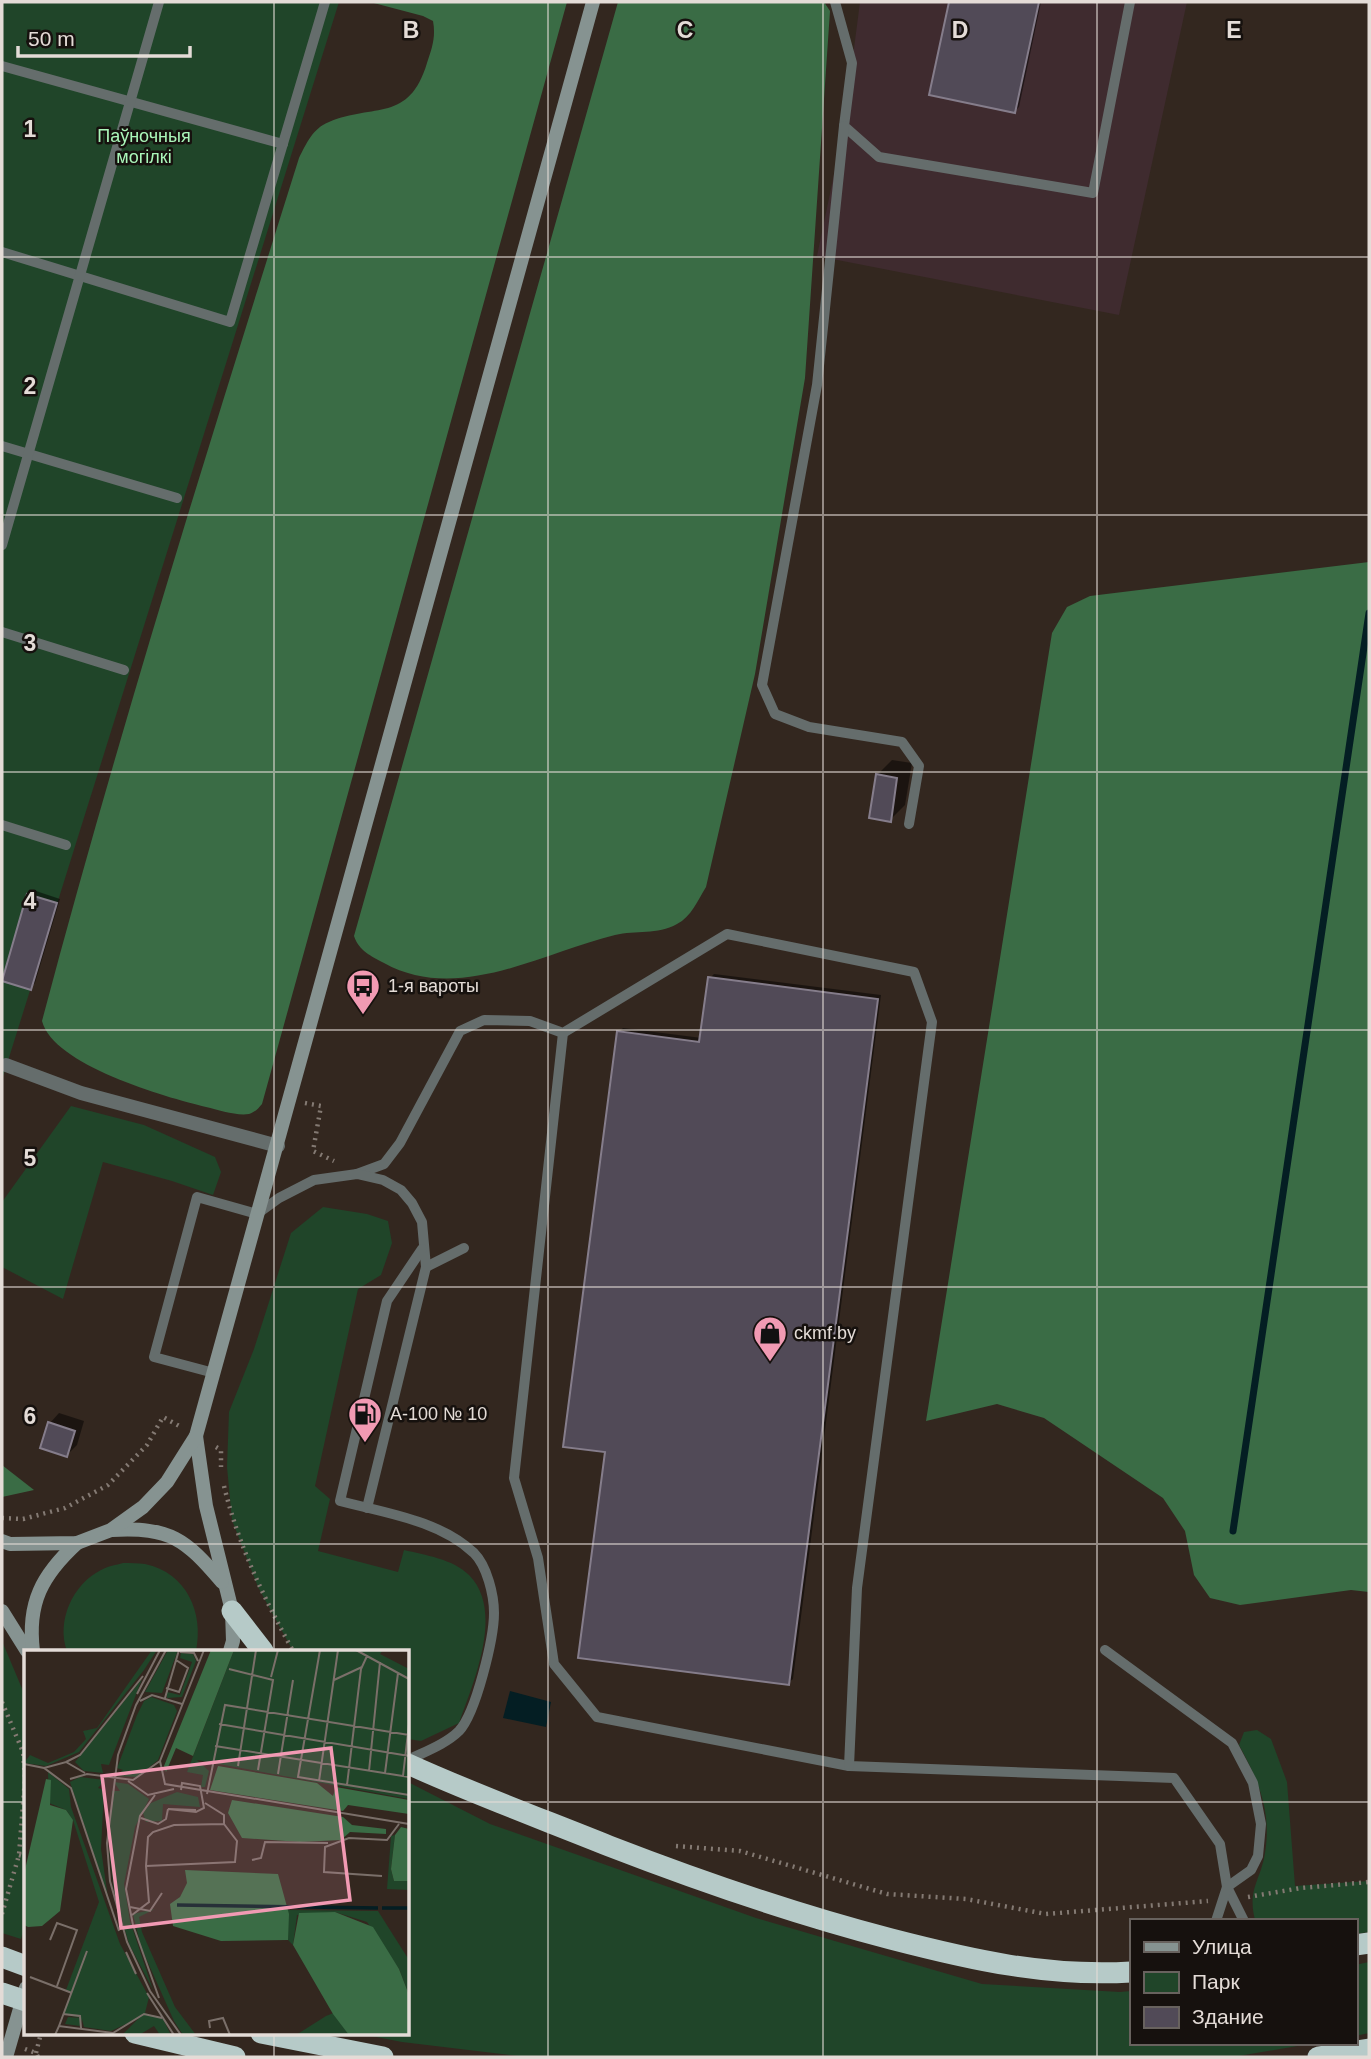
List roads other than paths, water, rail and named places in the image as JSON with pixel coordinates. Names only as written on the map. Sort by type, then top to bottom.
[{"type":"highway","points":[[232,1611],[262,1650]]},
{"type":"highway","points":[[410,1763],[450,1783],[696,1879],[819,1920],[968,1959],[1030,1969],[1098,1974],[1130,1972]]},
{"type":"highway","points":[[2,1957],[24,1965]]},
{"type":"highway","points":[[2,1993],[24,2000]]},
{"type":"highway","points":[[144,2035],[235,2057]]},
{"type":"highway","points":[[271,2035],[383,2057]]},
{"type":"highway","points":[[1318,2057],[1369,2049]]},
{"type":"main road","points":[[2,1541],[10,1544],[77,1543],[111,1530],[143,1507],[167,1482],[196,1436],[593,2]]},
{"type":"main road","points":[[196,1436],[206,1506],[232,1611],[233,1641],[230,1650]]},
{"type":"main road","points":[[111,1530],[138,1529],[166,1534],[195,1550],[223,1583]]},
{"type":"main road","points":[[33,1650],[31,1632],[34,1601],[54,1564],[77,1543]]},
{"type":"main road","points":[[2,1611],[26,1650]]},
{"type":"main road","points":[[6,2057],[24,1995]]},
{"type":"street","points":[[4,1065],[81,1093],[278,1146]]},
{"type":"lane","points":[[2,545],[159,2]]},
{"type":"lane","points":[[2,252],[230,322],[325,2]]},
{"type":"lane","points":[[835,2],[852,63],[817,385],[762,685],[775,714],[809,727],[902,742],[919,766],[909,824]]},
{"type":"lane","points":[[844,126],[879,156],[1093,193],[1130,2]]},
{"type":"lane","points":[[2,65],[283,144]]},
{"type":"lane","points":[[2,446],[177,498]]},
{"type":"lane","points":[[2,632],[124,670]]},
{"type":"lane","points":[[2,825],[66,845]]},
{"type":"lane","points":[[564,1033],[727,934],[914,972],[932,1022],[857,1588],[849,1766]]},
{"type":"lane","points":[[214,1373],[154,1357],[197,1197],[257,1214],[279,1198],[314,1180],[357,1174],[383,1164],[400,1143],[460,1031],[484,1020],[530,1021],[564,1033]]},
{"type":"lane","points":[[564,1033],[514,1478],[538,1558],[554,1664],[597,1717],[849,1766],[1174,1778],[1220,1844],[1227,1887],[1243,1919]]},
{"type":"lane","points":[[357,1174],[383,1180],[407,1196],[422,1222],[422,1248],[426,1267],[367,1508]]},
{"type":"lane","points":[[410,1761],[459,1730],[476,1698],[494,1612],[486,1575],[477,1556],[458,1540],[412,1519],[340,1501],[387,1301],[422,1248]]},
{"type":"lane","points":[[426,1267],[464,1248]]},
{"type":"lane","points":[[1105,1650],[1232,1743],[1253,1783],[1261,1824],[1258,1856],[1251,1870],[1227,1887],[1217,1919]]},
{"type":"water","points":[[510,1691],[551,1702],[546,1727],[503,1718]]},
{"type":"waterway","points":[[1233,1531],[1369,613]]},
{"type":"place","name":"1-я вароты","points":[[363,1016]]},
{"type":"place","name":"ckmf.by","points":[[770,1363]]},
{"type":"place","name":"А-100 № 10","points":[[365,1444]]},
{"type":"park label","name":"Паўночныя могілкі","points":[[144,146]]}]
